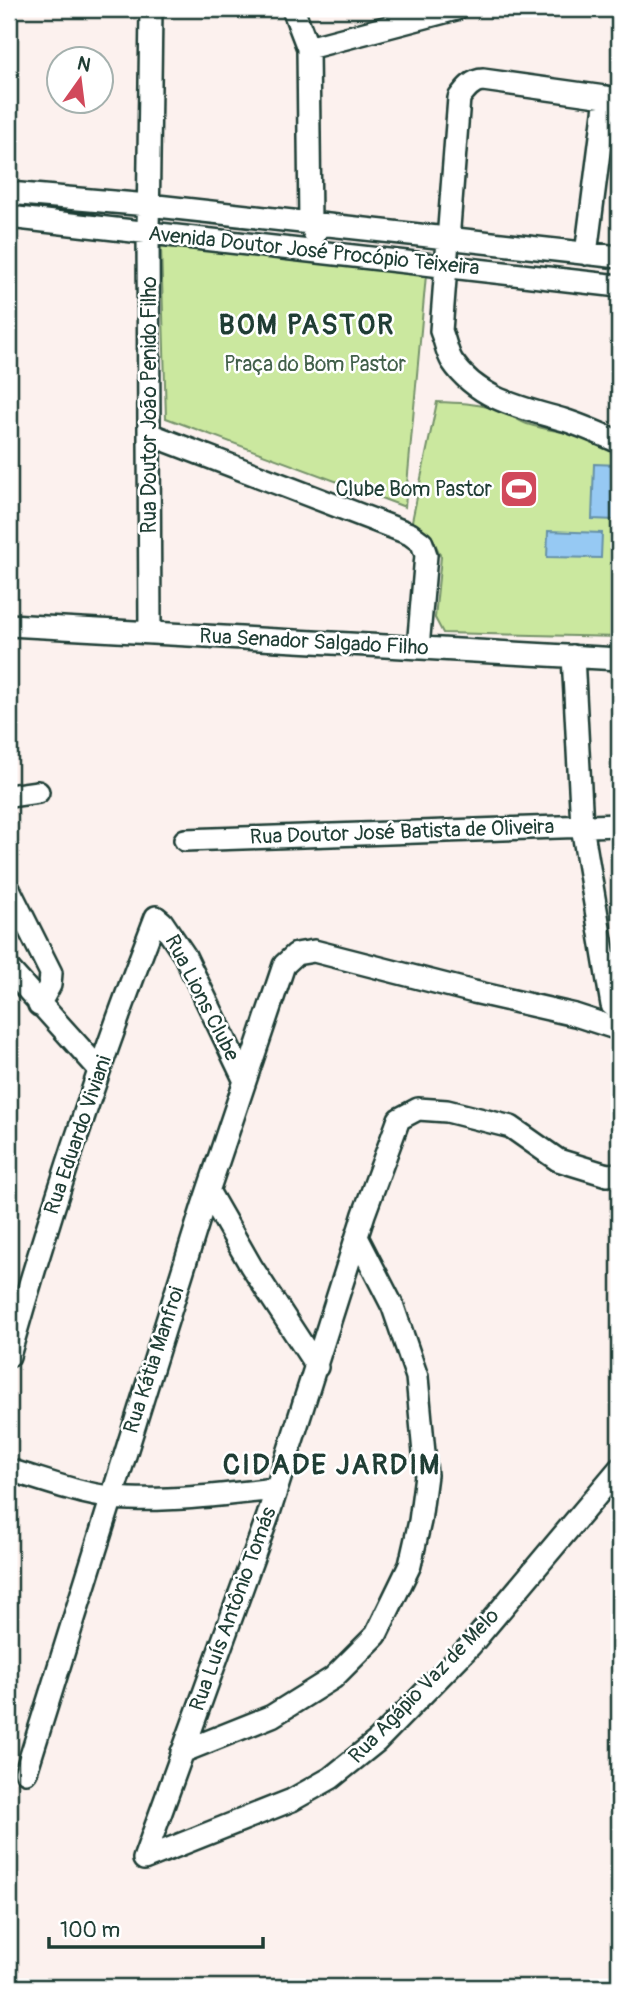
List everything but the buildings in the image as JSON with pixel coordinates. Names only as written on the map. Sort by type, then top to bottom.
[{"type":"street","name":"Rua Doutor João Penido Filho","points":[[150,633],[148,205],[151,9]]},
{"type":"street","points":[[293,9],[308,48],[310,224],[302,234],[308,249]]},
{"type":"street","points":[[308,48],[456,9]]},
{"type":"street","points":[[586,254],[612,98],[478,80],[459,98],[441,331],[452,360],[475,386],[493,397],[576,424],[619,442]]},
{"type":"street","name":"Avenida Doutor José Procópio Teixeira","points":[[9,193],[148,205],[619,257]]},
{"type":"street","name":"Avenida Doutor José Procópio Teixeira","points":[[9,217],[619,286]]},
{"type":"street","points":[[149,434],[410,534],[422,543],[426,555],[418,648]]},
{"type":"street","name":"Rua Senador Salgado Filho","points":[[9,625],[619,659]]},
{"type":"street","points":[[573,656],[582,826],[614,1016]]},
{"type":"street","points":[[9,796],[38,792]]},
{"type":"street","name":"Rua Doutor José Batista de Oliveira","points":[[185,840],[619,825]]},
{"type":"street","points":[[9,890],[51,973],[50,985],[39,1005]]},
{"type":"street","name":"Rua Eduardo Viviani","points":[[9,1356],[39,1250],[99,1069],[156,917]]},
{"type":"street","name":"Rua Lions Clube","points":[[156,917],[185,956],[245,1081]]},
{"type":"street","name":"Rua Kátia Manfroi","points":[[26,1772],[208,1191],[284,965],[296,954],[314,951],[575,1015],[614,1016]]},
{"type":"street","points":[[9,969],[99,1069]]},
{"type":"street","name":"Rua Luís Antônio Tomás","points":[[144,1859],[276,1489],[399,1119],[418,1109],[447,1111],[511,1127],[558,1160],[607,1175],[619,1174]]},
{"type":"street","points":[[208,1191],[251,1266],[317,1367]]},
{"type":"street","points":[[183,1752],[272,1716],[333,1678],[376,1635],[410,1565],[420,1521],[426,1475],[417,1377],[394,1307],[358,1237]]},
{"type":"street","points":[[9,1469],[87,1492],[128,1500],[211,1496],[276,1489]]},
{"type":"street","name":"Rua Agápio Vaz de Melo","points":[[144,1859],[292,1800],[331,1778],[377,1741],[470,1646],[619,1469]]},
{"type":"green space","name":"Praça do Bom Pastor","points":[[161,245],[426,275],[405,507],[166,418]]},
{"type":"green space","name":"Clube Bom Pastor","points":[[437,402],[490,408],[527,424],[586,437],[609,448],[619,457],[619,637],[443,633],[435,618],[441,557],[432,537],[412,521]]},
{"type":"water","points":[[594,464],[619,465],[616,520],[592,519]]},
{"type":"water","points":[[548,531],[602,533],[601,558],[547,557]]},
{"type":"place","name":"Clube Bom Pastor","points":[[519,489]]},
{"type":"district","name":"BOM PASTOR","points":[[307,325]]},
{"type":"district","name":"CIDADE JARDIM","points":[[332,1465]]}]
